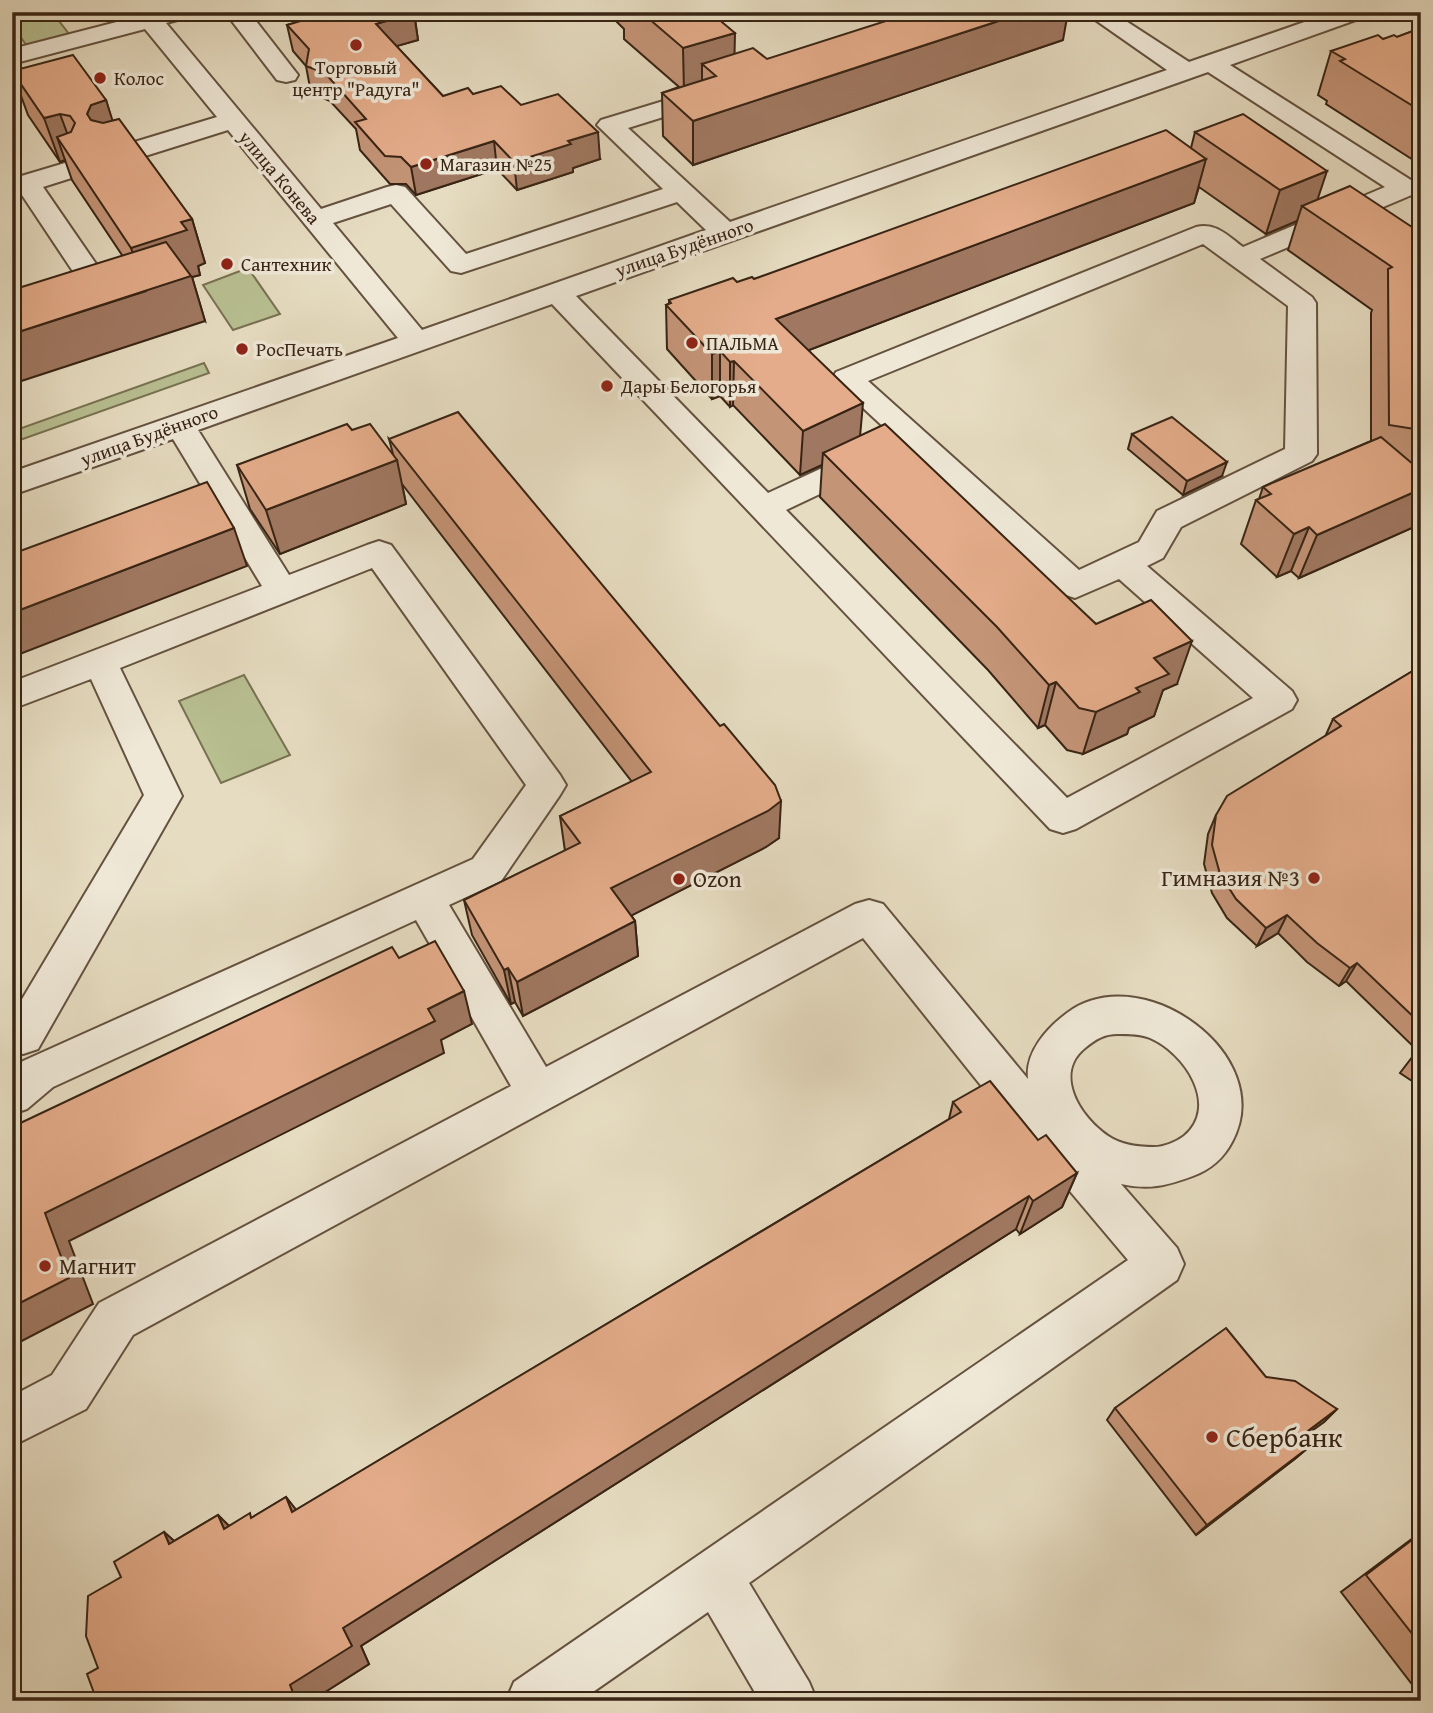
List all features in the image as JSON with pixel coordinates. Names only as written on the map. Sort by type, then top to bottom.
[{"type":"street","points":[[12,57],[148,16],[181,12]]},
{"type":"street","points":[[237,12],[286,75]]},
{"type":"street","points":[[1096,12],[1413,193]]},
{"type":"street","name":"улица Будённого","points":[[12,484],[1356,12]]},
{"type":"street","name":"улица Конева","points":[[148,16],[416,341]]},
{"type":"street","points":[[725,233],[610,125],[737,86]]},
{"type":"street","points":[[117,156],[233,120]]},
{"type":"street","points":[[12,303],[91,277],[20,172],[75,168]]},
{"type":"street","points":[[316,220],[396,193],[461,265],[681,192]]},
{"type":"street","points":[[1240,258],[1413,193]]},
{"type":"street","points":[[1206,233],[1302,303],[1301,454],[1169,519],[1151,550],[1075,586],[911,439],[847,379],[1206,233]]},
{"type":"street","points":[[555,292],[1063,818],[1279,700],[1122,563]]},
{"type":"street","points":[[179,424],[282,591]]},
{"type":"street","points":[[763,508],[911,439]]},
{"type":"street","points":[[12,696],[379,553],[547,785],[487,870],[25,1085],[18,1023],[163,796],[100,662]]},
{"type":"street","points":[[424,898],[538,1093]]},
{"type":"street","points":[[12,1422],[69,1392],[116,1319],[869,916],[994,1070],[1161,1264],[533,1701]]},
{"type":"street","points":[[716,1576],[790,1701]]},
{"type":"green space","points":[[27,12],[52,12],[69,34],[27,46],[12,25],[12,17]]},
{"type":"green space","points":[[248,268],[280,314],[233,330],[203,285]]},
{"type":"green space","points":[[204,363],[209,373],[20,440],[16,430]]},
{"type":"green space","points":[[244,675],[290,755],[221,783],[179,701]]},
{"type":"building","points":[[331,12],[414,12],[376,24],[443,96],[468,88],[473,94],[501,86],[521,105],[558,94],[598,132],[568,141],[571,144],[514,162],[494,141],[411,167],[401,157],[385,156],[355,122],[366,119],[325,73],[306,66],[309,49],[287,25]]},
{"type":"building","points":[[641,12],[710,12],[735,33],[683,48]]},
{"type":"building","points":[[914,12],[1026,12],[693,121],[662,93],[716,76],[702,64],[753,48],[767,59]]},
{"type":"building","points":[[1421,28],[1421,111],[1340,61],[1345,59],[1331,51],[1378,35],[1383,39],[1394,35],[1397,37]]},
{"type":"building","points":[[73,55],[106,100],[91,105],[87,114],[91,120],[103,123],[119,119],[192,219],[181,222],[187,230],[131,248],[57,137],[71,132],[75,123],[70,116],[60,114],[44,118],[12,71]]},
{"type":"building","points":[[1243,114],[1327,171],[1280,190],[1195,132]]},
{"type":"building","points":[[1166,130],[1206,159],[776,319],[863,403],[803,431],[734,361],[730,362],[720,351],[712,354],[666,305],[671,303],[669,300],[733,278],[737,282],[752,277],[754,279]]},
{"type":"building","points":[[1350,186],[1421,233],[1421,430],[1389,425],[1388,269],[1392,267],[1302,206]]},
{"type":"building","points":[[166,242],[191,276],[12,334],[12,290]]},
{"type":"building","points":[[458,412],[720,726],[724,724],[775,785],[781,801],[768,811],[611,888],[635,921],[517,982],[508,968],[504,970],[464,900],[580,843],[560,816],[651,772],[389,439]]},
{"type":"building","points":[[1172,417],[1227,462],[1187,481],[1132,434]]},
{"type":"building","points":[[347,424],[352,430],[370,424],[397,460],[266,510],[237,465]]},
{"type":"building","points":[[885,424],[1096,624],[1151,600],[1192,641],[1154,658],[1169,674],[1136,688],[1140,692],[1096,712],[1079,708],[1056,682],[1049,685],[997,627],[823,453]]},
{"type":"building","points":[[1381,437],[1421,471],[1421,489],[1317,535],[1309,527],[1294,534],[1256,500],[1271,494],[1263,487]]},
{"type":"building","points":[[207,482],[234,528],[12,613],[12,554]]},
{"type":"building","name":"Гимназия №3","points":[[1421,666],[1421,1024],[1357,963],[1350,968],[1317,943],[1287,915],[1266,928],[1236,899],[1220,874],[1212,845],[1216,815],[1227,796],[1341,726],[1333,719]]},
{"type":"building","points":[[435,941],[464,991],[428,1009],[435,1021],[45,1213],[69,1278],[12,1307],[12,1127],[392,947],[399,958]]},
{"type":"building","points":[[1421,1051],[1421,1061],[1413,1056]]},
{"type":"building","points":[[990,1081],[1038,1140],[1046,1135],[1077,1173],[1033,1201],[1029,1196],[343,1628],[352,1646],[290,1685],[296,1701],[97,1701],[87,1674],[98,1668],[86,1636],[88,1596],[121,1577],[114,1562],[164,1532],[169,1544],[218,1515],[224,1529],[250,1513],[251,1518],[286,1497],[292,1512],[961,1112],[953,1102]]},
{"type":"building","name":"Сбербанк","points":[[1226,1328],[1266,1377],[1295,1381],[1337,1409],[1300,1437],[1309,1447],[1207,1525],[1115,1408]]},
{"type":"building","points":[[1421,1533],[1421,1645],[1366,1575]]},
{"type":"place","name":"Торговый центр \"Радуга\"","points":[[356,45]]},
{"type":"place","name":"Колос","points":[[100,78]]},
{"type":"place","name":"Магазин №25","points":[[426,164]]},
{"type":"place","name":"Сантехник","points":[[227,264]]},
{"type":"place","name":"ПАЛЬМА","points":[[692,343]]},
{"type":"place","name":"РосПечать","points":[[242,349]]},
{"type":"place","name":"Дары Белогорья","points":[[607,386]]},
{"type":"place","name":"Гимназия №3","points":[[1314,878]]},
{"type":"place","name":"Ozon","points":[[679,879]]},
{"type":"place","name":"Магнит","points":[[45,1266]]},
{"type":"place","name":"Сбербанк","points":[[1212,1437]]}]
